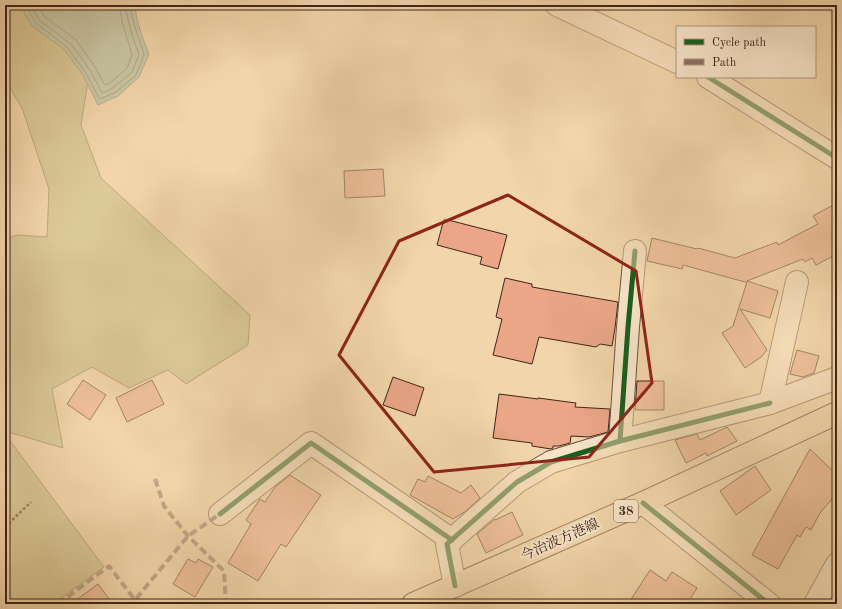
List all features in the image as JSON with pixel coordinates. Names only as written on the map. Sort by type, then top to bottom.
[{"type":"main road","name":"今治波方港線","points":[[413,604],[643,503],[837,413]]},
{"type":"street","points":[[557,5],[676,62]]},
{"type":"street","points":[[710,78],[837,158]]},
{"type":"street","points":[[620,441],[635,251]]},
{"type":"street","points":[[770,403],[797,282]]},
{"type":"street","points":[[455,586],[447,544],[517,482],[551,462],[620,441],[770,403],[837,378]]},
{"type":"street","points":[[220,514],[311,443],[452,540]]},
{"type":"street","points":[[643,503],[769,604]]},
{"type":"street","points":[[815,604],[837,564]]},
{"type":"path","points":[[5,527],[31,502]]},
{"type":"highlighted area","points":[[508,195],[636,271],[652,383],[589,457],[434,472],[339,355],[399,241]]},
{"type":"shaded area","points":[[5,5],[83,5],[90,68],[81,125],[101,178],[250,315],[248,345],[186,384],[168,370],[129,388],[92,367],[52,389],[63,448],[5,431],[5,239],[17,235],[47,237],[49,189],[22,108],[5,80]]},
{"type":"shaded area","points":[[5,438],[8,438],[104,567],[53,604],[5,604]]},
{"type":"water","points":[[20,5],[135,5],[138,24],[149,54],[139,77],[118,96],[98,105],[83,75],[64,49],[32,26]]},
{"type":"building","points":[[383,169],[385,196],[345,198],[344,171]]},
{"type":"building","points":[[837,203],[837,254],[816,265],[812,258],[805,262],[803,259],[747,281],[778,291],[770,318],[740,309],[767,350],[761,357],[745,368],[722,333],[733,326],[747,282],[683,265],[682,269],[647,261],[652,238],[735,258],[777,242],[778,245],[818,224],[813,216]]},
{"type":"building","points":[[444,219],[507,235],[498,269],[480,264],[482,257],[437,245]]},
{"type":"building","points":[[505,278],[532,284],[532,287],[618,302],[612,346],[600,344],[596,347],[539,337],[532,364],[493,355],[502,319],[496,317]]},
{"type":"building","points":[[797,350],[819,356],[814,373],[803,377],[790,374]]},
{"type":"building","points":[[393,377],[424,388],[415,416],[383,405]]},
{"type":"building","points":[[83,380],[106,395],[90,420],[67,404]]},
{"type":"building","points":[[152,380],[164,404],[127,422],[116,398]]},
{"type":"building","points":[[637,381],[664,381],[664,410],[635,410]]},
{"type":"building","points":[[499,394],[576,403],[575,407],[610,409],[608,432],[589,437],[571,436],[570,443],[553,446],[551,449],[532,446],[532,443],[493,438]]},
{"type":"building","points":[[727,427],[737,441],[707,456],[706,453],[686,463],[675,440],[697,434],[700,440]]},
{"type":"building","points":[[810,449],[837,475],[837,493],[820,513],[811,530],[806,527],[800,537],[797,535],[778,569],[752,555]]},
{"type":"building","points":[[755,466],[771,490],[736,515],[720,491]]},
{"type":"building","points":[[290,475],[321,495],[286,547],[281,544],[258,581],[228,563],[251,524],[246,520],[260,499],[265,502],[275,487]]},
{"type":"building","points":[[428,476],[461,493],[471,485],[480,498],[466,511],[453,519],[410,495],[418,479],[425,482]]},
{"type":"building","points":[[512,512],[523,535],[486,553],[477,534],[495,519]]},
{"type":"building","points":[[188,559],[196,563],[198,559],[213,567],[195,597],[173,584]]},
{"type":"building","points":[[650,570],[666,581],[672,572],[697,588],[687,604],[628,604]]},
{"type":"building","points":[[98,584],[113,604],[71,604]]},
{"type":"marked path","points":[[155,479],[164,506],[188,536],[224,571],[226,604]]},
{"type":"marked path","points":[[58,604],[109,566],[135,600],[188,536],[220,514]]},
{"type":"cycle path","points":[[710,78],[837,158]]},
{"type":"cycle path","points":[[620,441],[635,251]]},
{"type":"cycle path","points":[[455,586],[447,544],[517,482],[551,462],[620,441],[770,403]]},
{"type":"cycle path","points":[[220,514],[311,443],[452,540]]},
{"type":"cycle path","points":[[643,503],[769,604]]}]
